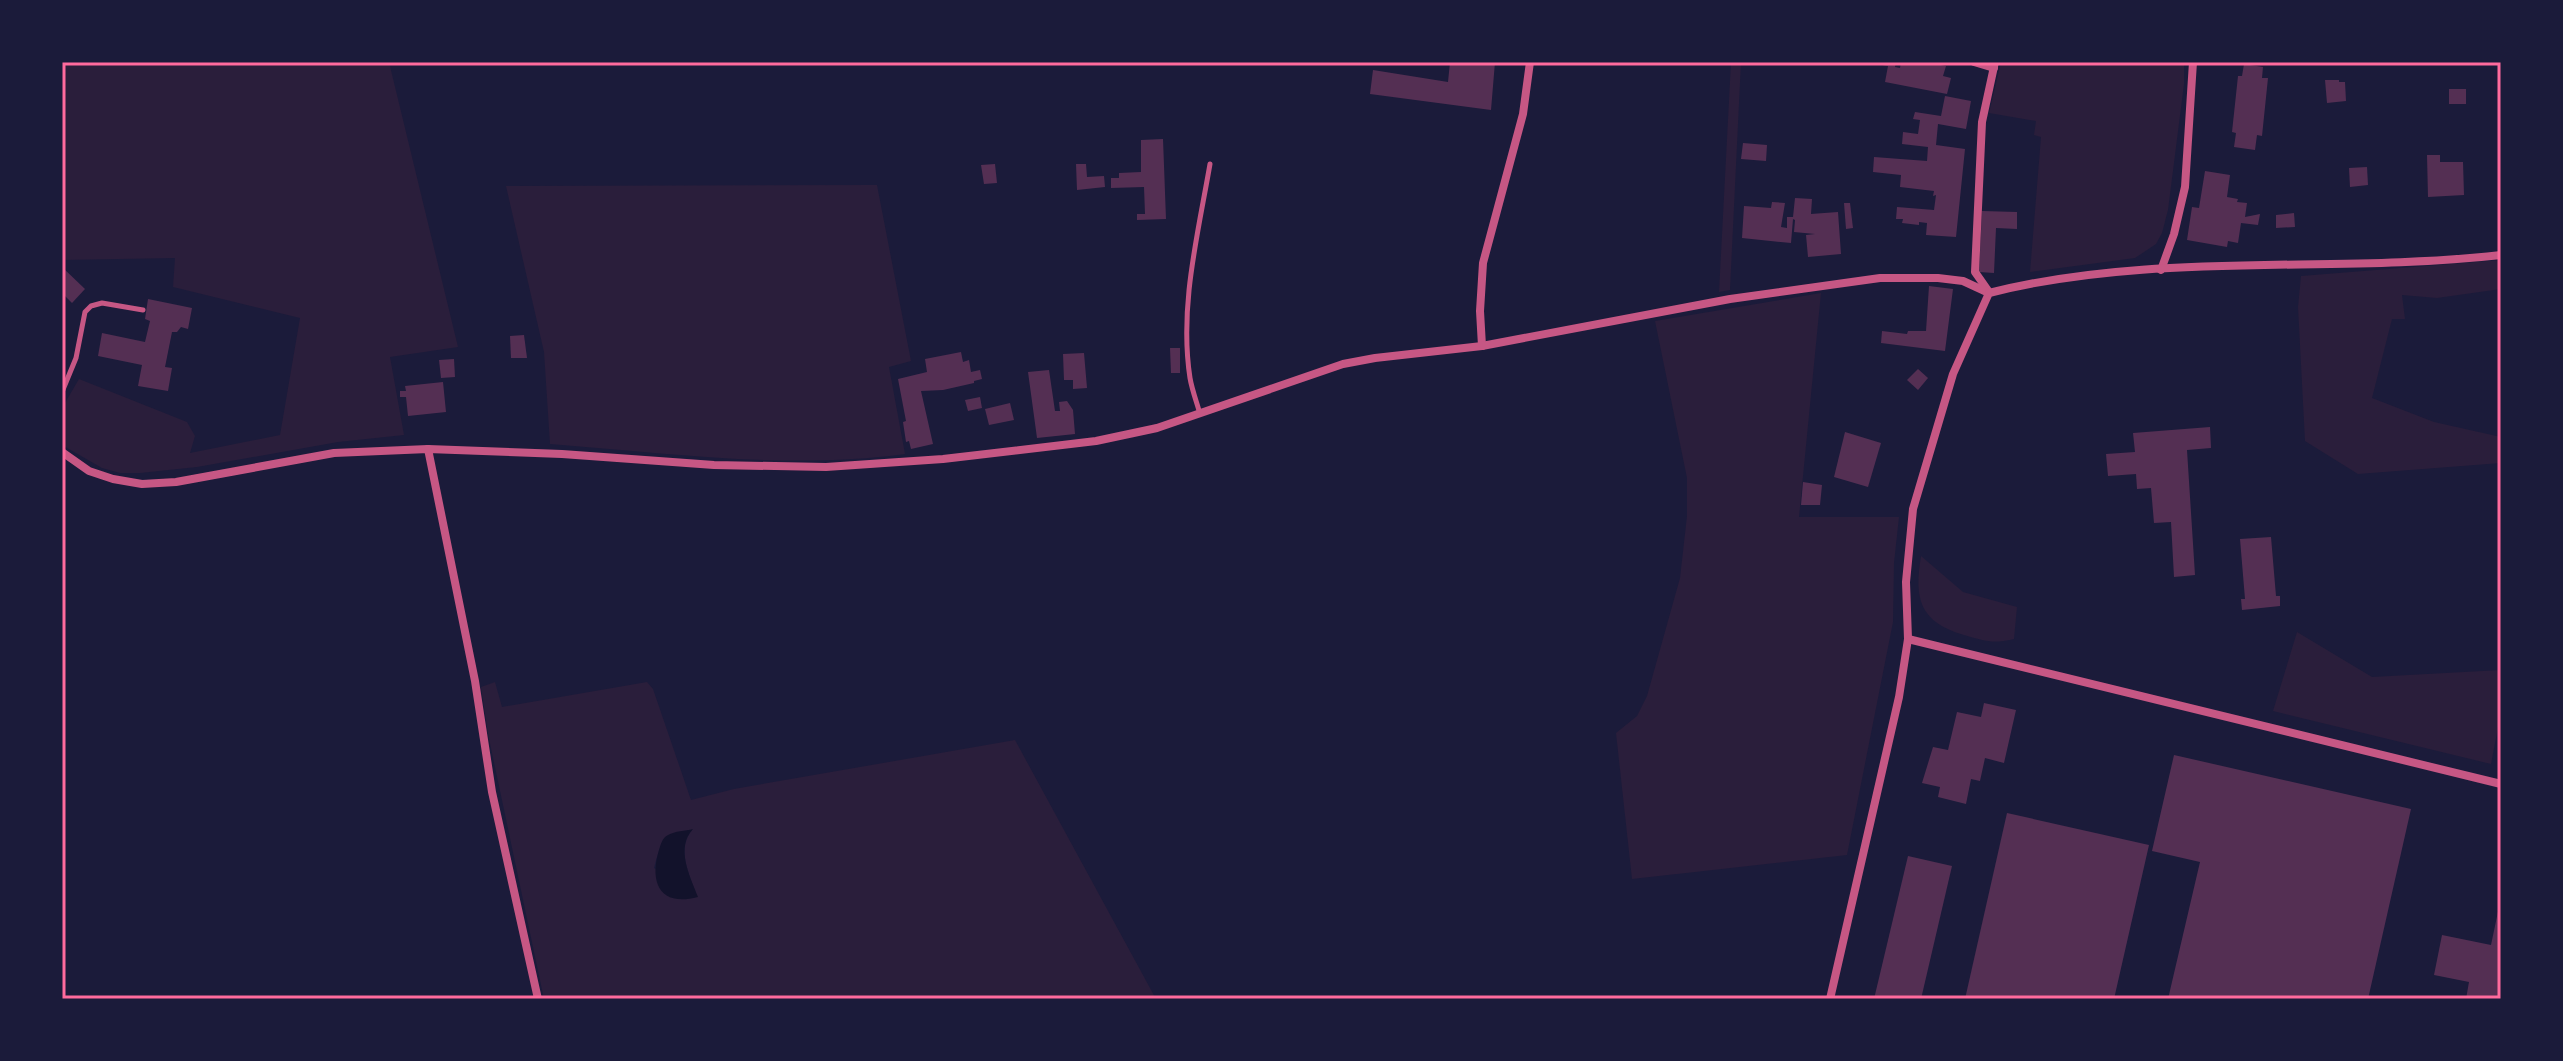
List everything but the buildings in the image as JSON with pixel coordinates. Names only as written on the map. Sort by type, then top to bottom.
[{"type":"street","points":[[1482,346],[1480,311],[1483,263],[1523,114],[1530,62]]},
{"type":"street","points":[[1974,62],[1995,65],[1982,122],[1975,272],[1989,293]]},
{"type":"street","points":[[2161,270],[2174,234],[2185,187],[2193,62]]},
{"type":"street","points":[[62,452],[89,471],[142,484],[176,482],[334,453],[428,449],[562,454],[714,465],[826,467],[943,459],[1096,441],[1157,428],[1343,364],[1482,346],[1730,299],[1880,278],[1963,281],[1989,293],[2043,282],[2161,270],[2403,263],[2501,255]]},
{"type":"street","points":[[1830,999],[1896,712],[1908,639],[1906,582],[1913,509],[1953,374],[1989,293]]},
{"type":"street","points":[[428,449],[475,681],[492,792],[538,999]]},
{"type":"street","points":[[1908,639],[2501,784]]},
{"type":"lane","points":[[1200,415],[1190,379],[1187,318],[1190,277],[1210,164]]},
{"type":"lane","points":[[62,392],[76,358],[85,312],[91,306],[102,303],[143,310]]},
{"type":"shaded area","points":[[62,62],[389,62],[458,347],[390,357],[404,435],[338,442],[197,467],[140,473],[120,473],[102,468],[62,445],[62,408],[79,379],[187,422],[195,436],[190,453],[280,435],[300,318],[173,287],[175,258],[62,260]]},
{"type":"shaded area","points":[[1731,62],[1741,62],[1730,290],[1719,292]]},
{"type":"shaded area","points":[[2001,62],[2184,62],[2168,210],[2156,244],[2135,258],[2030,272],[2041,137],[2034,135],[2036,121],[1989,113]]},
{"type":"shaded area","points":[[877,185],[911,361],[889,367],[905,454],[861,459],[772,460],[550,444],[544,352],[506,186]]},
{"type":"shaded area","points":[[2501,260],[2501,289],[2437,298],[2402,295],[2405,319],[2392,319],[2372,398],[2434,422],[2501,437],[2501,463],[2358,474],[2305,441],[2298,307],[2301,276]]},
{"type":"shaded area","points":[[1821,293],[1799,517],[1899,517],[1893,622],[1847,855],[1632,879],[1616,733],[1637,716],[1647,696],[1680,578],[1687,516],[1687,478],[1655,321]]},
{"type":"shaded area","points":[[1921,556],[1963,592],[2017,607],[2014,639],[1983,640],[1949,630],[1937,623],[1923,606],[1920,596]]},
{"type":"shaded area","points":[[2297,632],[2372,677],[2501,670],[2501,712],[2491,764],[2273,711]]},
{"type":"shaded area","points":[[495,682],[502,707],[647,682],[653,689],[691,800],[734,789],[1015,740],[1156,999],[544,999],[488,734],[481,687]],"holes":[[[692,830],[687,838],[686,863],[697,897],[654,868],[664,840]]]},
{"type":"shaded area","points":[[693,829],[685,845],[685,853],[698,897],[674,899],[660,890],[657,882],[659,850],[668,835]]}]
